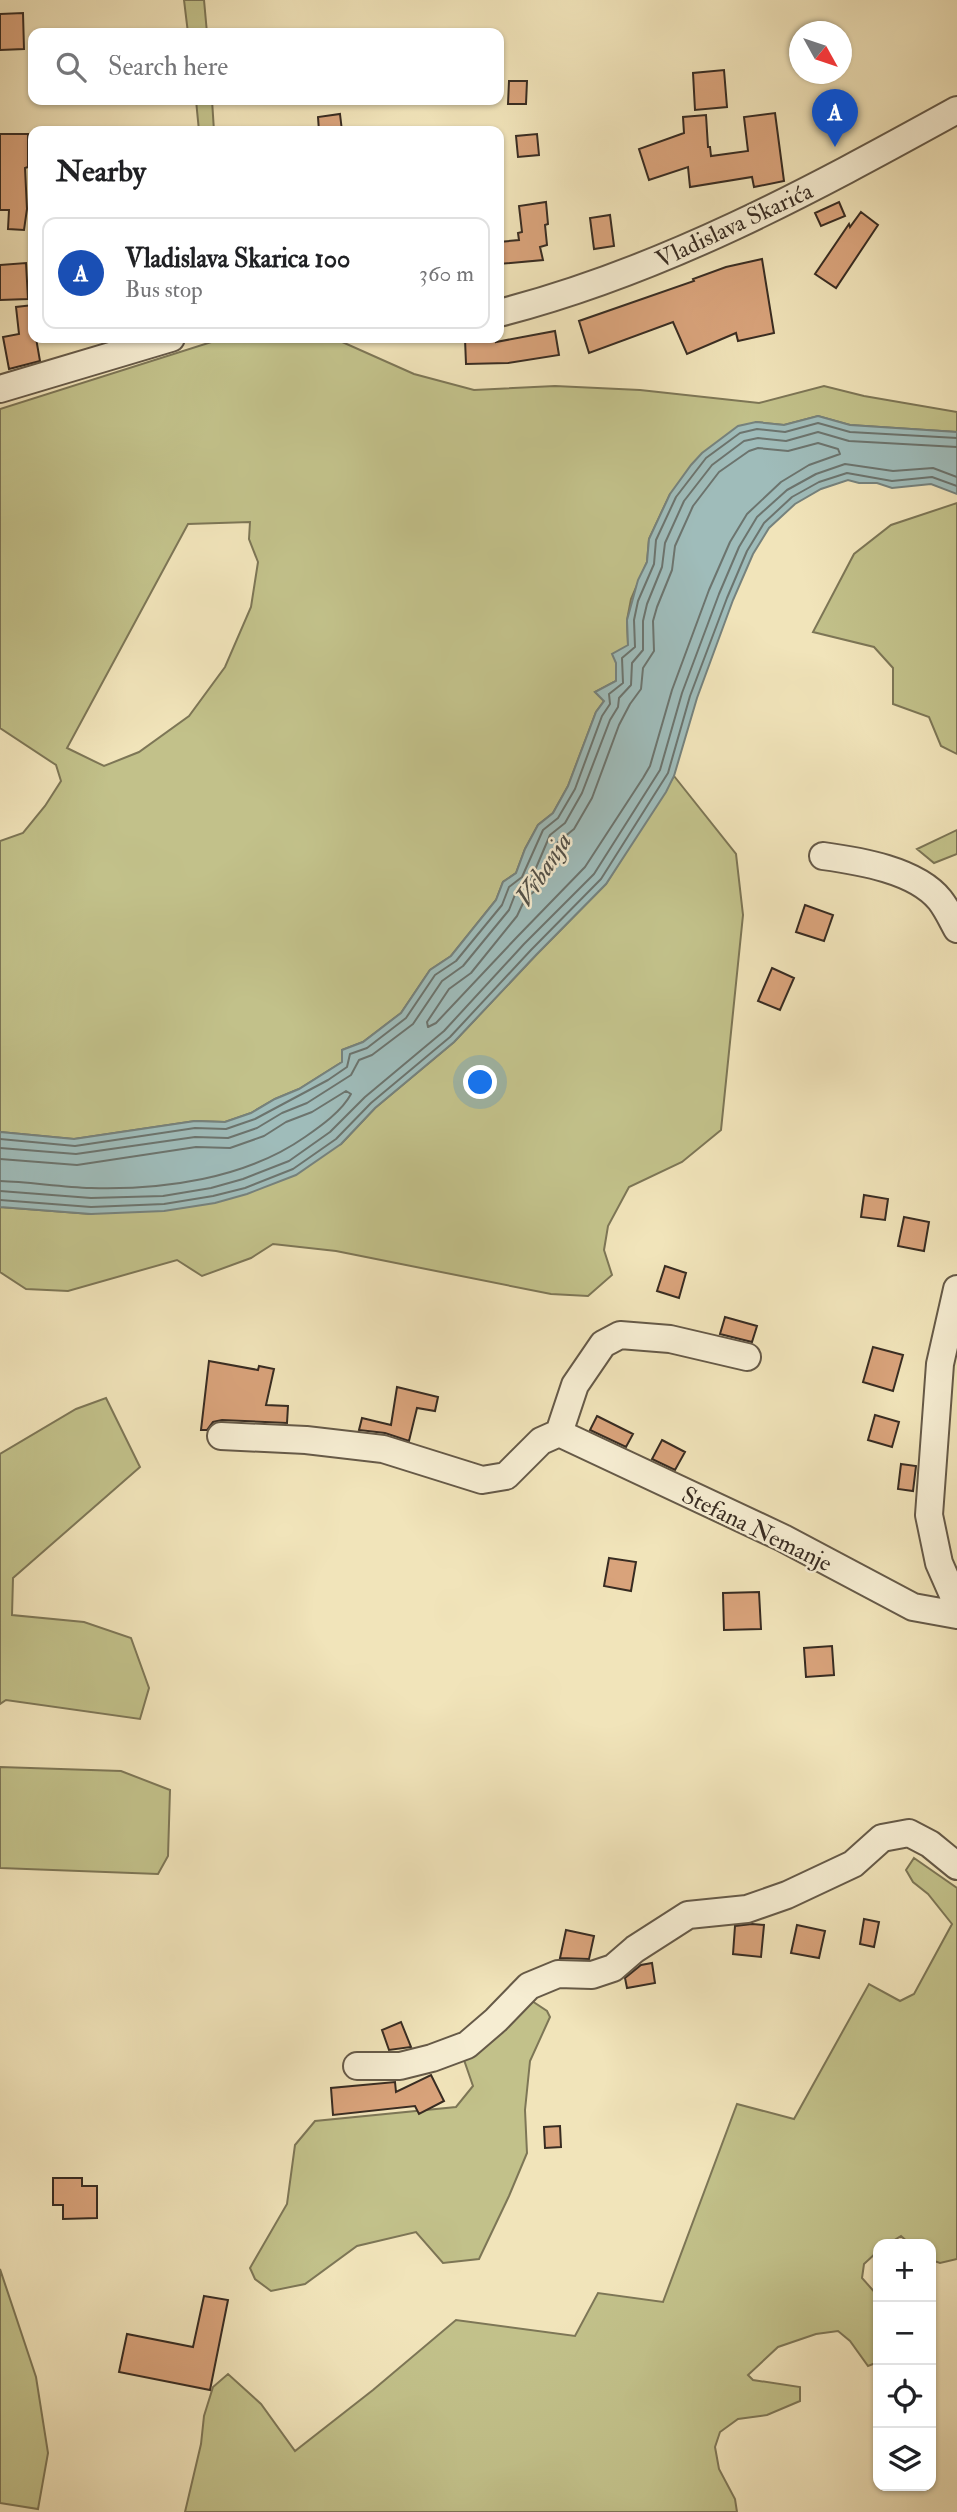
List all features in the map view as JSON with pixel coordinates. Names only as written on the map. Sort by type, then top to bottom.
[{"type":"street","name":"Vladislava Skarića","points":[[504,312],[621,276],[697,244],[835,177],[957,110]]},
{"type":"street","points":[[0,389],[154,343]]},
{"type":"street","points":[[823,856],[862,862],[909,876],[940,899],[957,929]]},
{"type":"street","points":[[957,1289],[940,1364],[929,1515],[939,1563],[957,1604]]},
{"type":"street","points":[[221,1436],[306,1440],[383,1449],[482,1480],[506,1476],[541,1441],[559,1433],[575,1385],[603,1344],[620,1335],[670,1339],[747,1357]]},
{"type":"street","name":"Stefana Nemanje","points":[[559,1433],[783,1538],[913,1607],[957,1615]]},
{"type":"street","points":[[357,2066],[400,2066],[467,2045],[529,1986],[558,1974],[592,1975],[613,1968],[635,1949],[688,1915],[747,1909],[787,1895],[853,1864],[883,1838],[909,1833],[930,1844],[957,1866]]},
{"type":"shaded area","points":[[184,0],[204,0],[207,28],[187,28]]},
{"type":"shaded area","points":[[196,105],[212,105],[214,126],[199,126]]},
{"type":"shaded area","points":[[208,343],[344,343],[414,374],[474,390],[555,386],[640,390],[759,403],[824,386],[864,396],[957,412],[957,432],[850,425],[818,416],[784,425],[756,422],[670,494],[649,539],[647,562],[631,599],[627,620],[628,645],[616,663],[616,681],[595,692],[604,701],[596,712],[568,786],[553,813],[538,825],[516,873],[503,882],[496,900],[451,956],[430,970],[401,1013],[363,1042],[342,1050],[342,1062],[299,1089],[251,1113],[225,1122],[195,1121],[74,1139],[0,1132],[0,841],[23,833],[61,781],[56,765],[0,728],[0,409]],"holes":[[[250,522],[249,539],[258,562],[251,607],[225,667],[189,716],[139,752],[104,766],[67,748],[188,524]]]},
{"type":"shaded area","points":[[957,503],[957,754],[941,746],[929,717],[893,704],[893,668],[874,647],[813,632],[854,554],[891,525]]},
{"type":"shaded area","points":[[674,776],[736,854],[743,915],[721,1130],[682,1162],[629,1187],[608,1226],[604,1250],[612,1275],[588,1296],[551,1294],[336,1251],[273,1244],[251,1258],[202,1276],[177,1260],[68,1291],[26,1289],[0,1272],[0,1207],[91,1214],[341,1144],[375,1108],[454,1042],[606,884]]},
{"type":"shaded area","points":[[957,830],[957,854],[934,863],[917,849]]},
{"type":"shaded area","points":[[106,1398],[140,1467],[13,1578],[12,1615],[84,1622],[131,1638],[149,1688],[140,1719],[6,1700],[0,1704],[0,1454],[76,1409]]},
{"type":"shaded area","points":[[0,1767],[121,1771],[170,1790],[168,1856],[158,1874],[0,1868]]},
{"type":"shaded area","points":[[914,1858],[957,1888],[957,2259],[936,2262],[936,2239],[904,2239],[901,2236],[896,2239],[873,2239],[873,2256],[864,2264],[862,2278],[873,2290],[873,2364],[868,2366],[850,2341],[838,2331],[816,2334],[778,2347],[748,2375],[753,2380],[800,2387],[800,2401],[767,2415],[738,2419],[720,2432],[715,2447],[719,2469],[735,2499],[737,2512],[185,2512],[201,2444],[204,2416],[213,2387],[228,2374],[261,2404],[295,2451],[456,2320],[575,2336],[598,2293],[663,2302],[737,2104],[794,2119],[869,1984],[900,2001],[914,1994],[952,1924],[928,1894],[913,1882],[906,1870]]},
{"type":"shaded area","points":[[532,2001],[547,2011],[550,2017],[530,2061],[525,2110],[527,2153],[479,2259],[443,2263],[416,2232],[357,2246],[305,2284],[271,2291],[255,2279],[250,2268],[287,2204],[295,2145],[315,2121],[456,2107],[473,2086],[463,2057]]},
{"type":"shaded area","points":[[0,2269],[36,2377],[48,2453],[38,2509],[0,2503]]},
{"type":"water","name":"Vrbanja","points":[[818,416],[850,425],[957,432],[957,494],[931,484],[892,488],[877,483],[848,480],[821,489],[795,504],[769,528],[753,554],[733,600],[697,698],[674,776],[666,792],[606,884],[454,1042],[375,1108],[341,1144],[296,1175],[247,1194],[215,1203],[164,1211],[91,1214],[0,1207],[0,1132],[74,1139],[195,1121],[225,1122],[251,1113],[299,1089],[342,1062],[342,1050],[363,1042],[401,1013],[430,970],[451,956],[496,900],[503,882],[516,873],[538,825],[553,813],[568,786],[596,712],[604,701],[595,692],[616,681],[616,663],[612,654],[628,645],[627,620],[638,580],[647,562],[649,539],[670,494],[702,453],[738,426],[756,422],[784,425]]},
{"type":"building","points":[[23,13],[24,49],[0,50],[0,14]]},
{"type":"building","points":[[724,70],[727,107],[695,110],[693,73]]},
{"type":"building","points":[[509,81],[527,81],[526,104],[508,104]]},
{"type":"building","points":[[775,113],[784,181],[754,187],[752,177],[690,187],[688,167],[649,180],[639,149],[684,133],[683,117],[706,115],[711,156],[748,151],[744,117]]},
{"type":"building","points":[[340,114],[341,126],[319,126],[318,117]]},
{"type":"building","points":[[0,134],[28,134],[28,167],[25,168],[27,209],[24,230],[8,229],[9,210],[0,210]]},
{"type":"building","points":[[537,134],[539,155],[518,157],[516,136]]},
{"type":"building","points":[[546,202],[547,245],[540,247],[543,260],[504,264],[504,242],[519,240],[518,233],[522,232],[519,206]]},
{"type":"building","points":[[839,202],[845,216],[821,226],[815,213]]},
{"type":"building","points":[[861,212],[878,225],[836,288],[815,274],[849,224],[850,227]]},
{"type":"building","points":[[610,215],[614,246],[594,249],[590,218]]},
{"type":"building","points":[[762,259],[774,333],[738,341],[736,333],[687,354],[673,322],[589,353],[579,321],[694,281],[693,279],[726,267]]},
{"type":"building","points":[[26,263],[28,299],[0,300],[0,265]]},
{"type":"building","points":[[28,306],[28,343],[37,343],[40,361],[9,369],[3,337],[19,334],[16,307]]},
{"type":"building","points":[[555,331],[559,355],[508,363],[466,364],[465,343],[504,343],[504,341]]},
{"type":"building","points":[[805,905],[833,915],[824,941],[796,932]]},
{"type":"building","points":[[772,968],[794,978],[780,1010],[758,1001]]},
{"type":"building","points":[[864,1195],[888,1199],[885,1220],[861,1217]]},
{"type":"building","points":[[904,1217],[929,1222],[924,1251],[898,1246]]},
{"type":"building","points":[[665,1266],[686,1273],[679,1298],[657,1291]]},
{"type":"building","points":[[725,1317],[757,1326],[752,1342],[720,1334]]},
{"type":"building","points":[[873,1347],[903,1355],[893,1391],[863,1382]]},
{"type":"building","points":[[209,1361],[258,1370],[259,1366],[274,1369],[266,1405],[288,1406],[287,1423],[222,1420],[213,1422],[207,1430],[201,1430]]},
{"type":"building","points":[[397,1387],[438,1397],[435,1411],[417,1408],[409,1441],[385,1433],[359,1430],[362,1418],[391,1425]]},
{"type":"building","points":[[875,1415],[899,1422],[892,1447],[868,1440]]},
{"type":"building","points":[[597,1416],[633,1434],[626,1447],[590,1430]]},
{"type":"building","points":[[662,1440],[685,1452],[675,1470],[652,1459]]},
{"type":"building","points":[[901,1464],[916,1466],[913,1491],[898,1489]]},
{"type":"building","points":[[609,1558],[636,1562],[631,1591],[604,1586]]},
{"type":"building","points":[[759,1592],[761,1629],[724,1630],[723,1593]]},
{"type":"building","points":[[832,1646],[834,1675],[806,1677],[804,1648]]},
{"type":"building","points":[[864,1919],[879,1922],[874,1947],[860,1944]]},
{"type":"building","points":[[764,1925],[761,1957],[733,1954],[735,1926]]},
{"type":"building","points":[[797,1925],[825,1931],[819,1958],[791,1953]]},
{"type":"building","points":[[566,1930],[594,1936],[589,1959],[560,1958]]},
{"type":"building","points":[[652,1963],[655,1983],[627,1988],[625,1978],[641,1965]]},
{"type":"building","points":[[401,2022],[411,2047],[389,2050],[382,2030]]},
{"type":"building","points":[[431,2075],[444,2101],[419,2114],[415,2106],[333,2115],[331,2088],[395,2082],[396,2092]]},
{"type":"building","points":[[560,2126],[561,2147],[545,2148],[544,2127]]},
{"type":"building","points":[[53,2178],[82,2178],[82,2186],[97,2186],[97,2218],[63,2219],[63,2205],[53,2205]]},
{"type":"building","points":[[204,2296],[228,2300],[210,2390],[119,2372],[127,2334],[193,2347]]},
{"type":"place","name":"Vladislava Skarica 100","points":[[835,147]]}]
